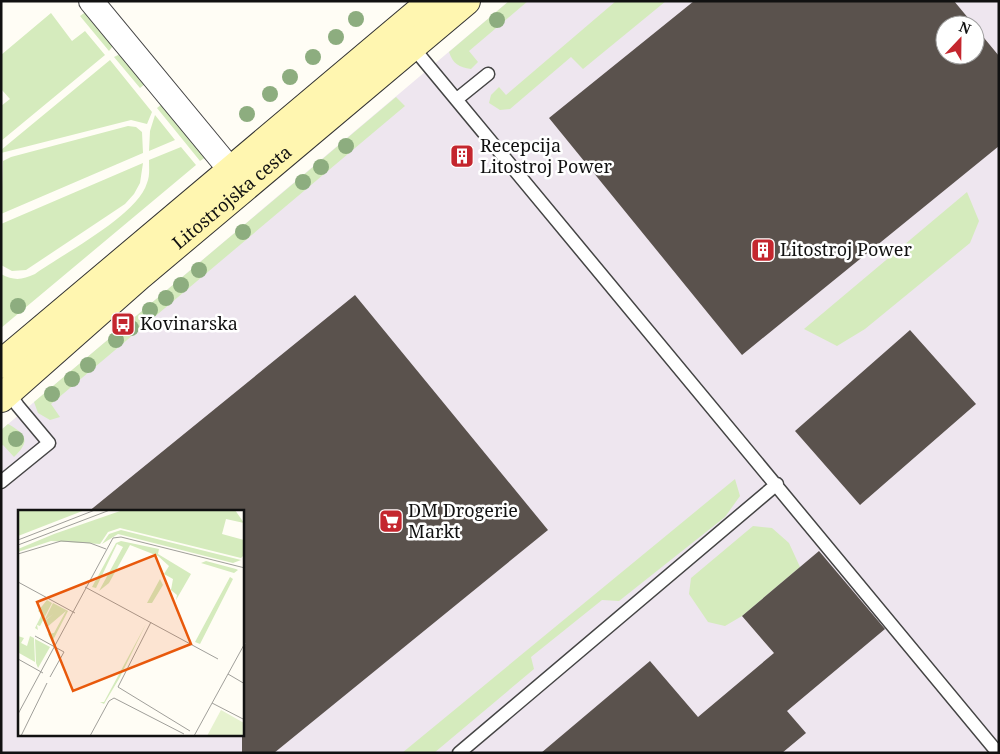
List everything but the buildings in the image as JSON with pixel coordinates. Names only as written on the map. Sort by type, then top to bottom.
[{"type":"main road","name":"Litostrojska cesta","points":[[406,38],[432,1]]},
{"type":"main road","name":"Litostrojska cesta","points":[[1,364],[239,179],[406,38],[466,1]]},
{"type":"main road","name":"Litostrojska cesta","points":[[4,390],[139,276],[239,179]]},
{"type":"street","points":[[91,1],[239,179]]},
{"type":"lane","points":[[406,38],[998,753]]},
{"type":"lane","points":[[457,99],[488,74]]},
{"type":"lane","points":[[1,482],[49,442],[4,390]]},
{"type":"lane","points":[[459,753],[776,484]]},
{"type":"shaded area","points":[[509,1],[999,1],[999,753],[1,753],[1,430]]},
{"type":"green space","points":[[509,1],[528,1],[469,51],[478,62],[471,69],[457,64],[449,52]]},
{"type":"green space","points":[[616,1],[666,1],[583,69],[571,57],[510,109],[500,110],[489,103],[491,95],[499,87],[506,95]]},
{"type":"green space","points":[[87,11],[112,42],[112,47],[109,51],[80,16]]},
{"type":"green space","points":[[51,13],[72,41],[85,31],[105,55],[1,141],[1,106],[10,99],[1,89],[1,55]]},
{"type":"green space","points":[[118,55],[124,57],[145,84],[140,88],[114,57]]},
{"type":"green space","points":[[110,60],[152,112],[147,124],[131,120],[1,153],[1,150]]},
{"type":"green space","points":[[396,97],[405,106],[51,404],[60,417],[50,420],[38,413],[34,402]]},
{"type":"green space","points":[[162,104],[206,157],[200,161],[157,108]]},
{"type":"green space","points":[[155,115],[175,140],[149,151],[150,131]]},
{"type":"green space","points":[[128,126],[136,127],[142,132],[143,153],[1,214],[3,161],[11,157]]},
{"type":"green space","points":[[181,147],[196,165],[1,328],[1,274],[14,279],[35,274],[98,233],[115,221],[141,196],[148,180],[149,160]]},
{"type":"green space","points":[[143,163],[140,183],[134,194],[125,204],[26,270],[12,271],[1,265],[1,224]]},
{"type":"green space","points":[[967,192],[979,221],[970,243],[865,329],[837,346],[804,329]]},
{"type":"green space","points":[[8,424],[19,431],[24,438],[23,447],[14,457],[3,445],[1,446],[1,430]]},
{"type":"green space","points":[[735,479],[740,496],[725,517],[619,601],[602,600],[531,657],[534,669],[434,753],[402,753]]},
{"type":"green space","points":[[753,526],[772,528],[789,543],[800,567],[742,616],[725,626],[708,622],[689,594],[691,578]]},
{"type":"place","name":"Recepcija Litostroj Power","points":[[462,156]]},
{"type":"place","name":"Litostroj Power","points":[[763,250]]},
{"type":"place","name":"Kovinarska","points":[[123,324]]},
{"type":"place","name":"DM Drogerie Markt","points":[[391,521]]}]
